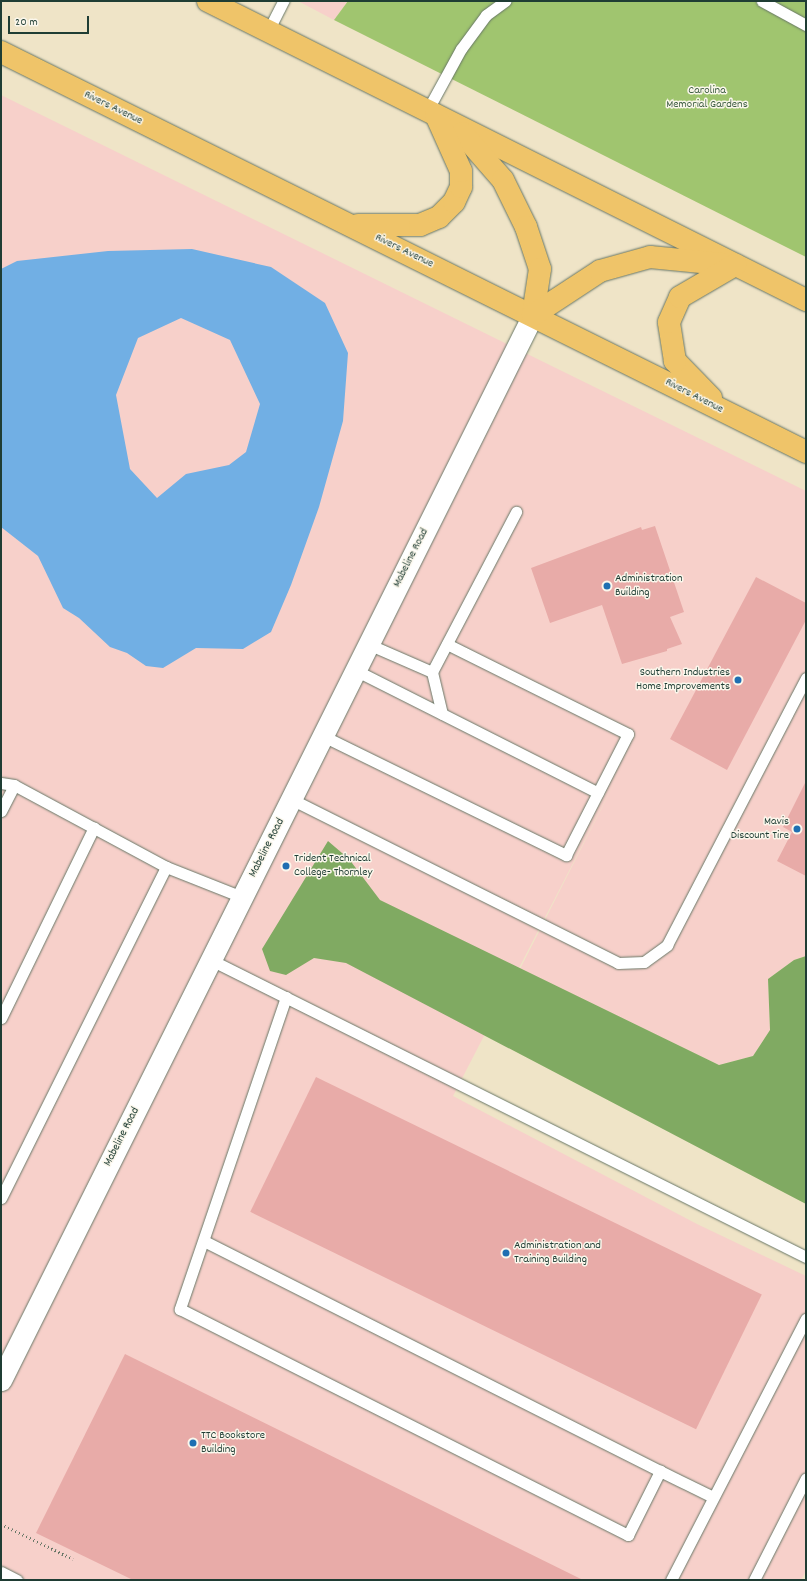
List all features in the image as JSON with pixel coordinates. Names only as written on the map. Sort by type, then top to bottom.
[{"type":"main road","points":[[208,1],[806,300]]},
{"type":"main road","name":"Rivers Avenue","points":[[1,52],[533,315],[806,452]]},
{"type":"main road","points":[[350,225],[420,224],[439,217],[454,202],[461,187],[461,171],[439,117]]},
{"type":"main road","points":[[439,117],[503,180],[526,227],[540,269],[533,315]]},
{"type":"main road","points":[[533,315],[600,271],[650,257],[735,265]]},
{"type":"main road","points":[[724,411],[675,361],[669,322],[680,297],[735,265]]},
{"type":"street","name":"Mabeline Road","points":[[1,1380],[533,315]]},
{"type":"lane","points":[[268,31],[283,1]]},
{"type":"lane","points":[[439,117],[461,49],[486,15],[505,1]]},
{"type":"lane","points":[[762,1],[806,25]]},
{"type":"lane","points":[[442,714],[432,672],[516,512]]},
{"type":"lane","points":[[368,644],[432,672]]},
{"type":"lane","points":[[323,736],[566,855],[628,734],[447,644]]},
{"type":"lane","points":[[355,670],[598,793]]},
{"type":"lane","points":[[291,798],[618,963],[644,962],[667,945],[806,678]]},
{"type":"lane","points":[[1,783],[14,785],[166,867],[242,897]]},
{"type":"lane","points":[[1,811],[14,785]]},
{"type":"lane","points":[[1,1018],[94,827]]},
{"type":"lane","points":[[1,1196],[166,867]]},
{"type":"lane","points":[[211,960],[806,1257]]},
{"type":"lane","points":[[286,997],[180,1309],[628,1535],[660,1471]]},
{"type":"lane","points":[[204,1241],[660,1471],[713,1496]]},
{"type":"lane","points":[[671,1580],[713,1496],[806,1319]]},
{"type":"lane","points":[[754,1580],[806,1478]]},
{"type":"lane","points":[[1,1572],[17,1580]]},
{"type":"path","points":[[1,1524],[73,1559]]},
{"type":"shaded area","points":[[298,1],[348,1],[334,20]]},
{"type":"shaded area","name":"Trident Technical College- Thornley","points":[[1,95],[806,491],[806,956],[794,960],[768,979],[770,1030],[753,1056],[719,1065],[520,969],[619,774],[453,1096],[697,1224],[806,1276],[806,1571],[801,1580],[1,1580]]},
{"type":"green space","name":"Carolina Memorial Gardens","points":[[348,1],[806,1],[806,257],[334,20]]},
{"type":"green space","points":[[328,841],[349,859],[380,900],[719,1065],[753,1056],[770,1030],[768,979],[794,960],[806,956],[806,1204],[346,963],[314,958],[286,975],[270,971],[262,949]]},
{"type":"water","points":[[192,249],[271,267],[325,303],[348,353],[343,421],[319,507],[291,585],[271,632],[243,649],[196,648],[163,668],[146,666],[127,653],[110,647],[79,618],[63,608],[38,556],[1,527],[1,269],[17,261],[108,251]],"holes":[[[181,318],[230,340],[260,404],[246,452],[229,465],[186,474],[157,498],[130,469],[116,395],[138,338]]]},
{"type":"building","name":"Administration Building","points":[[655,526],[684,612],[670,617],[682,644],[667,649],[667,651],[622,664],[602,605],[550,623],[531,568],[641,527],[642,530]]},
{"type":"building","name":"Southern Industries Home Improvements","points":[[756,577],[806,603],[806,620],[727,770],[670,739]]},
{"type":"building","name":"Mavis Discount Tire","points":[[806,781],[806,876],[777,861],[792,832],[783,827]]},
{"type":"building","name":"Administration and Training Building","points":[[316,1077],[762,1294],[696,1429],[250,1212]]},
{"type":"building","name":"TTC Bookstore Building","points":[[125,1354],[583,1580],[133,1580],[36,1533]]},
{"type":"place","name":"Administration Building","points":[[607,586]]},
{"type":"place","name":"Southern Industries Home Improvements","points":[[738,680]]},
{"type":"place","name":"Mavis Discount Tire","points":[[797,829]]},
{"type":"place","name":"Trident Technical College- Thornley","points":[[286,866]]},
{"type":"place","name":"Administration and Training Building","points":[[506,1253]]},
{"type":"place","name":"TTC Bookstore Building","points":[[193,1443]]}]
